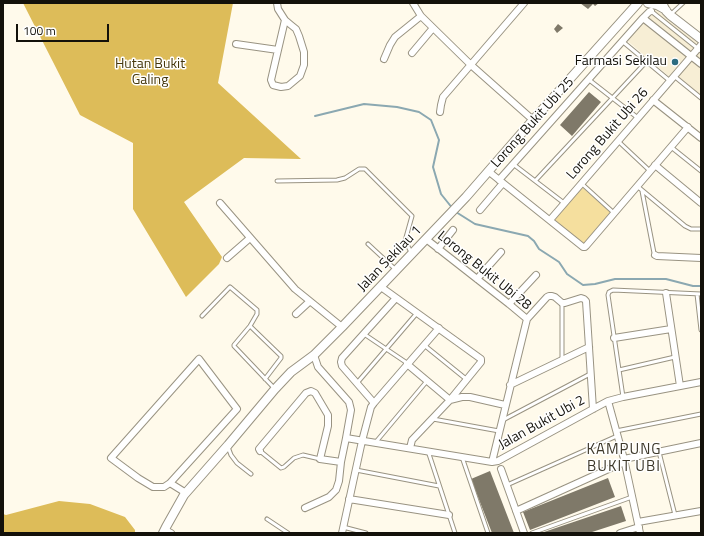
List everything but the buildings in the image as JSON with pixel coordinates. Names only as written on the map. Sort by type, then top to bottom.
[{"type":"street","points":[[277,3],[278,9],[284,20],[296,30],[304,52],[304,66],[300,76],[291,84],[281,87],[273,85],[271,80],[284,20]]},
{"type":"street","points":[[421,3],[414,6],[420,16],[471,65],[533,120]]},
{"type":"street","points":[[440,112],[443,97],[524,3]]},
{"type":"street","points":[[637,4],[647,3],[657,5],[701,39]]},
{"type":"street","points":[[662,3],[668,13]]},
{"type":"street","name":"Jalan Sekilau 1","points":[[167,531],[182,498],[228,446],[275,389],[291,372],[314,355],[426,240],[637,4]]},
{"type":"street","name":"Lorong Bukit Ubi 25","points":[[480,210],[513,164],[648,12],[651,11]]},
{"type":"street","points":[[384,59],[395,37],[420,16]]},
{"type":"street","points":[[643,18],[701,64]]},
{"type":"street","points":[[412,53],[433,28]]},
{"type":"street","points":[[236,44],[278,50]]},
{"type":"street","name":"Lorong Bukit Ubi 26","points":[[550,220],[700,48]]},
{"type":"street","points":[[654,100],[701,138]]},
{"type":"street","points":[[488,171],[585,247],[688,127]]},
{"type":"street","points":[[655,165],[701,203]]},
{"type":"street","points":[[220,203],[295,289],[342,327]]},
{"type":"street","points":[[438,249],[454,230]]},
{"type":"street","points":[[227,258],[250,238]]},
{"type":"street","name":"Lorong Bukit Ubi 28","points":[[426,240],[527,319],[492,462]]},
{"type":"street","points":[[477,279],[501,252]]},
{"type":"street","points":[[655,255],[701,258]]},
{"type":"street","points":[[509,304],[536,275]]},
{"type":"street","points":[[381,287],[481,359],[481,362],[450,400],[412,440],[410,448]]},
{"type":"street","points":[[666,293],[680,386]]},
{"type":"street","points":[[527,319],[549,296],[555,297],[562,303],[581,298],[586,301],[593,409]]},
{"type":"street","points":[[374,403],[342,366],[341,362],[342,358],[396,298]]},
{"type":"street","points":[[296,314],[310,302]]},
{"type":"street","points":[[343,530],[362,441],[371,407],[439,328]]},
{"type":"street","points":[[614,338],[671,329]]},
{"type":"street","points":[[510,385],[589,347]]},
{"type":"street","points":[[305,508],[329,497],[336,490],[339,481],[351,410],[349,402],[318,367],[314,355]]},
{"type":"street","points":[[199,359],[237,409],[170,483],[164,487],[153,487],[111,458],[199,359]]},
{"type":"street","points":[[408,364],[450,400]]},
{"type":"street","name":"Jalan Bukit Ubi 2","points":[[346,438],[492,462],[498,461],[608,402],[701,382]]},
{"type":"street","points":[[260,451],[259,449],[306,392],[311,391],[315,393],[328,415],[328,426],[320,458],[341,462]]},
{"type":"street","points":[[450,400],[470,398],[505,405]]},
{"type":"street","points":[[608,402],[624,460],[639,527]]},
{"type":"street","points":[[516,511],[624,460],[659,452],[701,446]]},
{"type":"street","points":[[501,469],[524,533]]},
{"type":"street","points":[[170,483],[186,493]]},
{"type":"street","points":[[350,499],[449,515]]},
{"type":"street","points":[[620,533],[675,515],[701,510]]},
{"type":"lane","points":[[668,13],[683,3]]},
{"type":"lane","points":[[651,11],[700,48]]},
{"type":"lane","points":[[622,41],[647,61],[701,98]]},
{"type":"lane","points":[[535,181],[647,61]]},
{"type":"lane","points":[[588,79],[638,118]]},
{"type":"lane","points":[[618,141],[650,171]]},
{"type":"lane","points":[[671,147],[701,171]]},
{"type":"lane","points":[[513,164],[564,203]]},
{"type":"lane","points":[[277,181],[337,180],[345,178],[359,169],[365,169],[412,216],[405,241],[412,254]]},
{"type":"lane","points":[[581,183],[614,212]]},
{"type":"lane","points":[[637,186],[685,226],[691,229],[701,229]]},
{"type":"lane","points":[[642,191],[655,255]]},
{"type":"lane","points":[[368,244],[396,270]]},
{"type":"lane","points":[[202,316],[230,287],[257,310],[257,314],[250,326],[234,346],[275,389]]},
{"type":"lane","points":[[623,398],[608,295],[609,292],[613,290],[699,294],[701,330]]},
{"type":"lane","points":[[562,303],[562,360]]},
{"type":"lane","points":[[357,383],[417,313]]},
{"type":"lane","points":[[250,326],[281,356],[265,379]]},
{"type":"lane","points":[[364,334],[408,364]]},
{"type":"lane","points":[[424,345],[467,379]]},
{"type":"lane","points":[[619,370],[675,357]]},
{"type":"lane","points":[[501,421],[590,373]]},
{"type":"lane","points":[[375,443],[428,381]]},
{"type":"lane","points":[[507,485],[617,434],[701,414]]},
{"type":"lane","points":[[433,419],[499,431]]},
{"type":"lane","points":[[228,446],[234,460],[251,474]]},
{"type":"lane","points":[[260,451],[281,468],[294,458],[303,455],[320,458]]},
{"type":"lane","points":[[428,451],[455,533]]},
{"type":"lane","points":[[659,452],[675,515]]},
{"type":"lane","points":[[462,457],[488,533]]},
{"type":"lane","points":[[356,470],[439,486]]},
{"type":"lane","points":[[532,533],[633,497]]},
{"type":"lane","points":[[267,519],[288,533]]},
{"type":"lane","points":[[343,530],[366,533]]},
{"type":"shaded area","points":[[654,8],[701,45],[701,96],[675,76],[672,79],[623,37],[649,9]]},
{"type":"shaded area","points":[[582,187],[615,216],[585,250],[550,223]]},
{"type":"green space","name":"Hutan Bukit Galing","points":[[23,3],[233,3],[218,83],[301,159],[244,158],[184,202],[222,257],[219,264],[186,297],[133,209],[133,143],[80,115]]},
{"type":"green space","points":[[59,501],[90,504],[125,517],[135,530],[135,533],[3,533],[3,514],[6,515]]},
{"type":"waterway","points":[[315,116],[364,104],[397,107],[419,112],[431,120],[439,140],[433,167],[441,194],[453,209]]},
{"type":"waterway","points":[[456,212],[475,224],[528,236],[534,241],[539,249],[559,262],[567,274],[583,285],[595,284],[615,279],[666,279],[693,286],[701,286]]},
{"type":"place","name":"Farmasi Sekilau","points":[[675,62]]},
{"type":"district","name":"KAMPUNG BUKIT UBI","points":[[624,458]]}]
